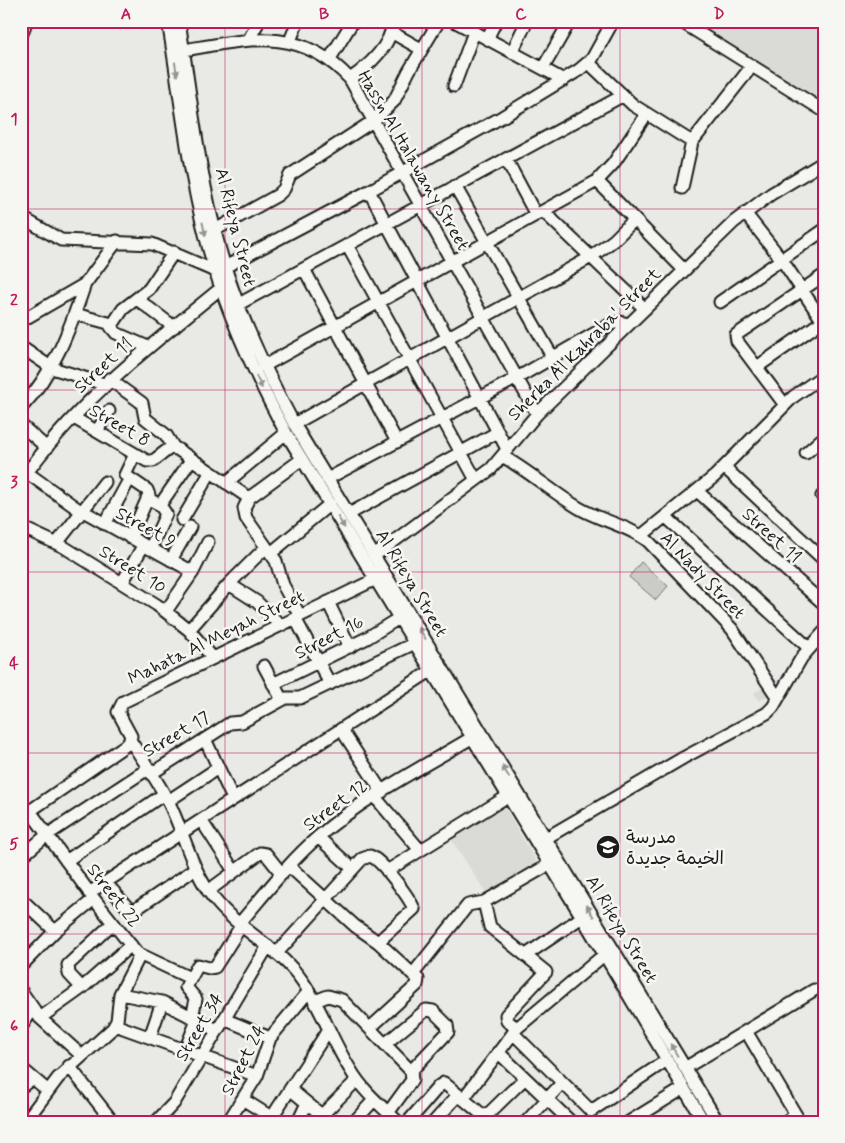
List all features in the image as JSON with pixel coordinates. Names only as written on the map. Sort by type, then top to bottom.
[{"type":"main road","points":[[21,31],[24,21]]},
{"type":"street","name":"Al Rifeya Street","points":[[168,21],[196,163],[215,230],[221,288],[247,355],[290,429],[327,479],[349,514],[373,560],[546,838],[667,1060],[704,1122]]},
{"type":"street","name":"Al Rifeya Street","points":[[179,21],[184,50],[204,232],[264,366],[302,459],[330,504],[373,560],[376,579],[582,917],[605,948],[685,1068],[718,1122]]},
{"type":"street","points":[[249,39],[258,21]]},
{"type":"street","points":[[290,41],[298,21]]},
{"type":"street","points":[[329,60],[353,21]]},
{"type":"street","points":[[215,230],[278,195],[284,190],[290,175],[373,120],[399,95],[421,50],[439,21]]},
{"type":"street","points":[[454,21],[564,80]]},
{"type":"street","points":[[487,39],[496,21]]},
{"type":"street","points":[[512,52],[527,21]]},
{"type":"street","points":[[543,68],[570,21]]},
{"type":"street","points":[[21,217],[61,240],[152,244],[220,269],[402,173],[564,80],[589,62],[613,21]]},
{"type":"street","points":[[680,21],[824,111]]},
{"type":"street","points":[[350,79],[374,60],[390,25],[421,50]]},
{"type":"street","points":[[454,86],[474,32]]},
{"type":"street","name":"Hassn Al Halawany Street","points":[[184,50],[249,39],[290,41],[329,60],[350,79],[537,414]]},
{"type":"street","points":[[589,62],[622,96],[646,114],[692,142]]},
{"type":"street","points":[[682,188],[692,142],[752,66]]},
{"type":"street","points":[[237,304],[622,96]]},
{"type":"street","points":[[264,366],[597,181],[614,164],[646,114]]},
{"type":"street","points":[[506,159],[540,213],[591,257],[645,309]]},
{"type":"street","name":"Sherka Al Kahraba' Street","points":[[373,560],[495,465],[537,414],[745,213],[824,162]]},
{"type":"street","points":[[597,181],[684,270]]},
{"type":"street","points":[[455,186],[553,358]]},
{"type":"street","points":[[369,191],[498,432],[505,452]]},
{"type":"street","points":[[745,213],[782,260],[823,322],[757,367]]},
{"type":"street","points":[[226,483],[290,429],[591,257],[614,240],[634,220]]},
{"type":"street","points":[[720,302],[824,230]]},
{"type":"street","points":[[21,408],[52,368],[75,314],[85,284],[117,241]]},
{"type":"street","points":[[347,245],[476,480]]},
{"type":"street","points":[[148,347],[113,332],[112,324],[123,309],[149,289],[174,252]]},
{"type":"street","points":[[304,268],[397,442]]},
{"type":"street","points":[[785,405],[737,341],[736,335],[824,275]]},
{"type":"street","points":[[21,321],[85,284]]},
{"type":"street","name":"Street 11","points":[[23,474],[107,382],[221,288]]},
{"type":"street","points":[[137,299],[174,327]]},
{"type":"street","points":[[75,314],[112,324]]},
{"type":"street","points":[[327,479],[518,378],[611,324],[620,322],[630,324]]},
{"type":"street","points":[[21,347],[52,368],[107,382],[142,403],[145,418],[166,435],[174,448]]},
{"type":"street","points":[[642,536],[724,467],[785,405],[824,375]]},
{"type":"street","points":[[97,431],[109,411]]},
{"type":"street","name":"Street 8","points":[[74,418],[150,462],[174,448],[250,498]]},
{"type":"street","points":[[21,426],[47,448]]},
{"type":"street","points":[[349,514],[498,432]]},
{"type":"street","points":[[806,453],[824,437]]},
{"type":"street","name":"Al Nady Street","points":[[505,452],[579,508],[642,536],[732,629],[778,698]]},
{"type":"street","points":[[130,538],[149,495],[147,490],[129,480],[125,473],[135,454]]},
{"type":"street","points":[[302,459],[250,498],[244,508],[244,513],[269,550],[279,569],[283,585],[297,617],[330,684]]},
{"type":"street","points":[[160,505],[191,460]]},
{"type":"street","points":[[724,467],[824,560]]},
{"type":"street","points":[[172,560],[186,523],[210,473]]},
{"type":"street","name":"Street 9","points":[[23,474],[82,511],[193,572]]},
{"type":"street","points":[[105,524],[129,480]]},
{"type":"street","points":[[58,544],[105,482]]},
{"type":"street","name":"Street 11","points":[[697,491],[824,604]]},
{"type":"street","points":[[122,583],[166,517],[165,510],[160,505],[147,498]]},
{"type":"street","points":[[189,630],[229,584],[269,550],[330,504]]},
{"type":"street","points":[[666,517],[809,648]]},
{"type":"street","name":"Street 10","points":[[21,527],[58,544],[166,611],[189,630],[213,658]]},
{"type":"street","points":[[166,611],[193,572],[208,542]]},
{"type":"street","name":"Mahata Al Meyah Street","points":[[376,579],[120,704],[118,712],[129,732],[130,740],[166,798],[195,869],[208,891],[240,925],[273,949],[297,973],[309,990],[357,1080],[374,1100],[398,1122]]},
{"type":"street","points":[[229,584],[257,602],[280,625]]},
{"type":"street","points":[[328,602],[350,647]]},
{"type":"street","name":"Street 16","points":[[273,684],[350,647],[400,618]]},
{"type":"street","points":[[546,838],[697,750],[767,713],[809,648],[824,632]]},
{"type":"street","name":"Street 17","points":[[21,857],[47,835],[143,772],[157,770],[230,723],[242,722],[282,700],[300,698],[415,642]]},
{"type":"street","points":[[264,666],[282,700]]},
{"type":"street","points":[[21,966],[106,882],[432,670]]},
{"type":"street","points":[[341,729],[378,794],[420,850]]},
{"type":"street","name":"Street 12","points":[[190,978],[198,964],[210,968],[215,967],[240,925],[285,870],[318,837],[378,794],[472,737]]},
{"type":"street","points":[[205,739],[233,799]]},
{"type":"street","points":[[25,814],[127,745],[130,740]]},
{"type":"street","points":[[66,861],[166,798],[218,768]]},
{"type":"street","points":[[378,942],[414,909],[387,871],[508,796]]},
{"type":"street","name":"Street 22","points":[[25,814],[47,835],[91,896],[140,956],[190,978]]},
{"type":"street","points":[[201,820],[234,872]]},
{"type":"street","points":[[318,837],[353,869]]},
{"type":"street","points":[[208,891],[263,852],[326,899],[355,926],[378,942],[418,980],[417,985],[370,1028]]},
{"type":"street","name":"Street 34","points":[[162,1120],[224,1019],[273,949],[326,899],[362,859],[370,856],[374,857],[387,871]]},
{"type":"street","points":[[413,974],[468,905],[484,902],[550,864]]},
{"type":"street","points":[[106,882],[128,908],[133,911],[195,869]]},
{"type":"street","points":[[21,899],[56,931]]},
{"type":"street","points":[[484,902],[490,927],[544,968],[546,974],[506,1015],[507,1021],[592,1116],[667,1060]]},
{"type":"street","points":[[526,955],[582,917]]},
{"type":"street","points":[[82,988],[69,974],[68,965],[113,923]]},
{"type":"street","points":[[21,1027],[36,1014],[82,988],[131,945]]},
{"type":"street","points":[[434,1122],[461,1097],[515,1031],[605,948]]},
{"type":"street","points":[[25,1122],[47,1090],[69,1066],[106,1036],[115,1025],[120,994],[140,956]]},
{"type":"street","points":[[185,1050],[195,1018],[196,999],[186,987],[190,978]]},
{"type":"street","name":"Street 24","points":[[228,1122],[244,1100],[257,1076],[270,1038],[309,990]]},
{"type":"street","points":[[685,1068],[814,990]]},
{"type":"street","points":[[21,991],[36,1014],[81,1055]]},
{"type":"street","points":[[120,994],[162,1002],[218,1030]]},
{"type":"street","points":[[315,1001],[328,996],[338,998],[411,1071],[412,1080],[388,1113]]},
{"type":"street","points":[[150,1037],[162,1002]]},
{"type":"street","points":[[385,1044],[426,1010],[433,1011],[447,1025],[448,1032],[411,1071]]},
{"type":"street","points":[[224,1019],[270,1038]]},
{"type":"street","points":[[115,1025],[257,1076]]},
{"type":"street","points":[[244,1100],[275,1120],[290,1089],[329,1029]]},
{"type":"street","points":[[746,1031],[798,1118],[784,1122]]},
{"type":"street","points":[[498,1052],[571,1122]]},
{"type":"street","points":[[69,1066],[113,1122]]},
{"type":"street","points":[[21,1068],[47,1090]]},
{"type":"street","points":[[21,1087],[33,1078]]},
{"type":"street","points":[[408,1122],[441,1084],[447,1084],[483,1119],[525,1078]]},
{"type":"street","points":[[290,1089],[326,1118],[357,1080]]},
{"type":"street","points":[[526,1122],[562,1083]]},
{"type":"street","points":[[630,1122],[684,1088]]},
{"type":"street","points":[[354,1122],[374,1100]]},
{"type":"street","points":[[298,1122],[307,1103]]},
{"type":"shaded area","points":[[688,21],[824,21],[824,105]]},
{"type":"shaded area","points":[[641,562],[668,586],[656,600],[629,577]]},
{"type":"shaded area","points":[[767,685],[772,693],[759,701],[754,693]]},
{"type":"shaded area","points":[[501,801],[536,861],[534,868],[520,877],[518,874],[486,893],[448,834]]},
{"type":"place","name":"مدرسة الخيمة جديدة","points":[[608,847]]}]
